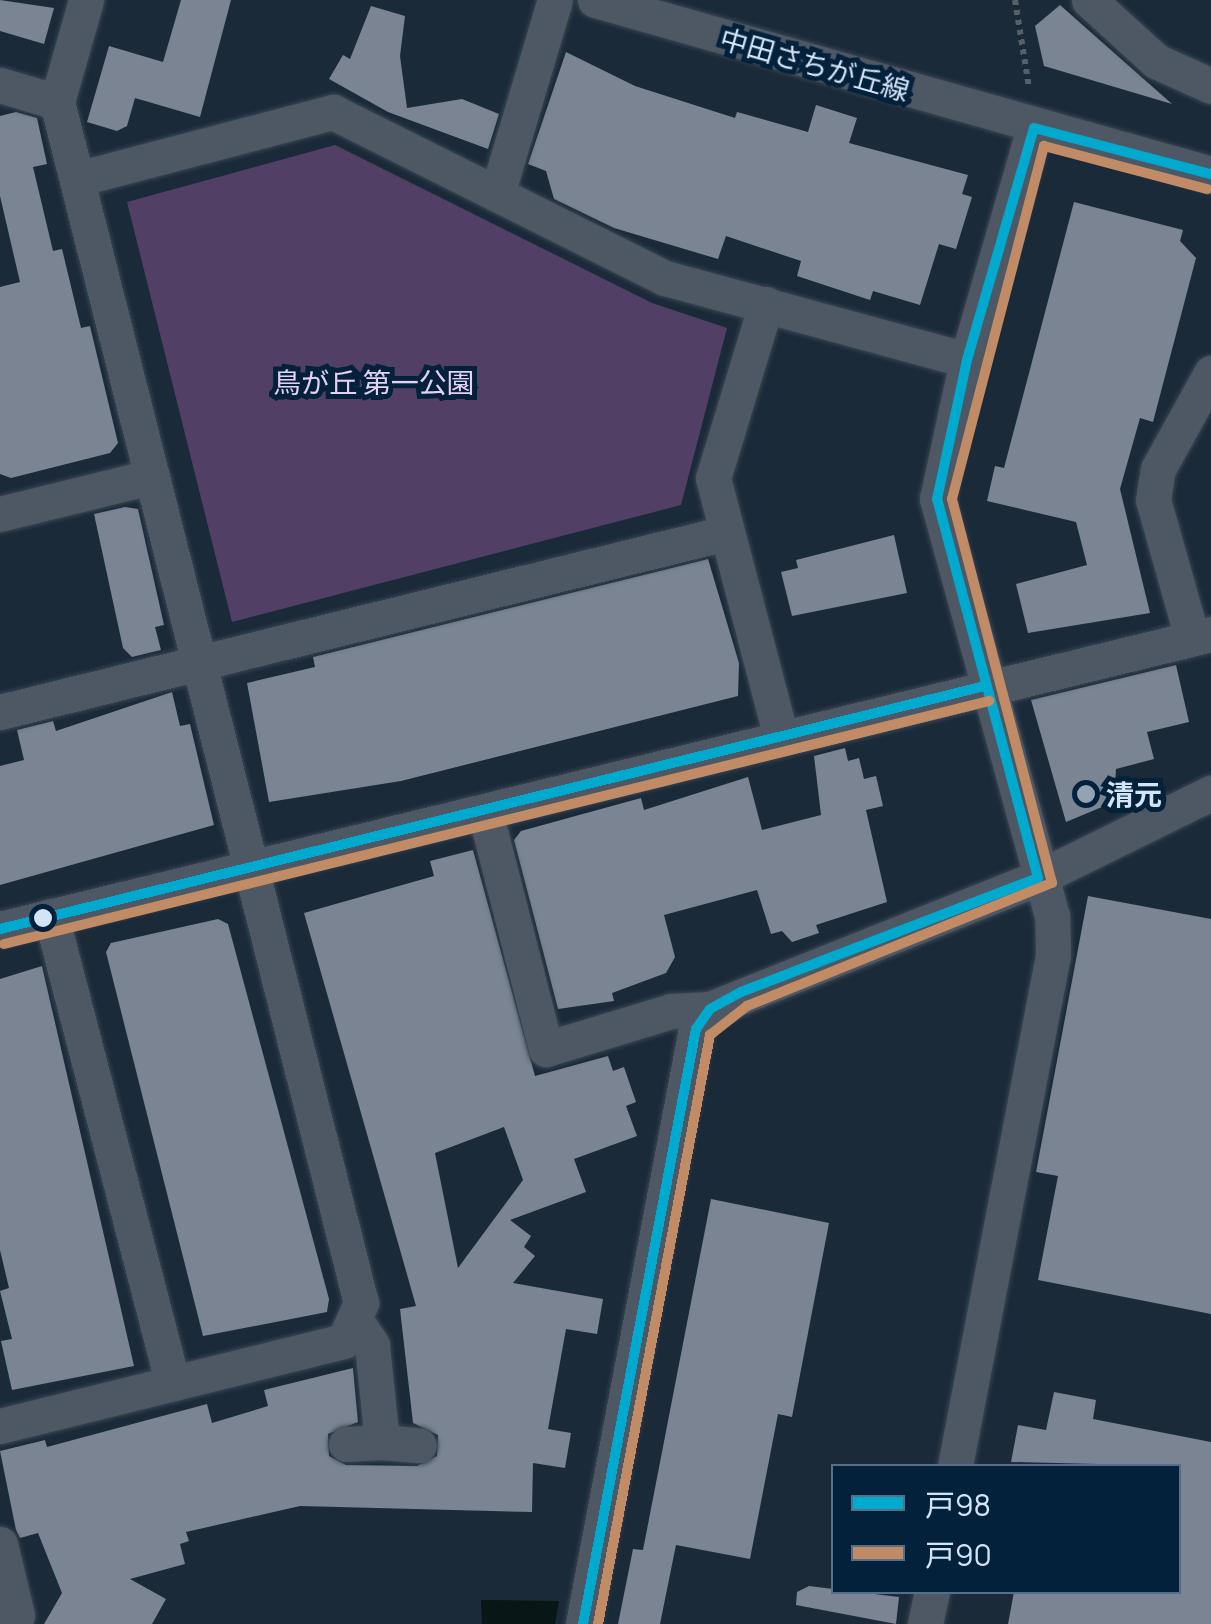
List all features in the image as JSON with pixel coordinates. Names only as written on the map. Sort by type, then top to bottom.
[{"type":"street","points":[[0,1426],[344,1341],[356,1321],[360,1303],[56,102],[86,0]]},
{"type":"street","points":[[497,194],[555,0]]},
{"type":"street","name":"中田さちが丘線","points":[[595,0],[1034,128],[1211,174]]},
{"type":"street","points":[[1089,0],[1156,61],[1211,86]]},
{"type":"street","points":[[0,85],[56,102]]},
{"type":"street","points":[[77,178],[333,112],[665,278],[967,360]]},
{"type":"street","points":[[956,1464],[1053,955],[1052,916],[985,686],[937,499],[967,360],[1034,128]]},
{"type":"street","points":[[766,304],[713,478],[781,736]]},
{"type":"street","points":[[0,930],[1201,634],[1153,500],[1158,469],[1208,391]]},
{"type":"street","points":[[0,514],[151,477]]},
{"type":"street","points":[[0,712],[726,533]]},
{"type":"street","points":[[485,812],[546,1049],[671,1010],[710,1008],[1038,878],[1211,793]]},
{"type":"street","points":[[51,916],[173,1383]]},
{"type":"street","points":[[583,1624],[696,1029],[710,1008]]},
{"type":"street","points":[[356,1321],[372,1345],[382,1442]]},
{"type":"street","points":[[346,1444],[420,1445]]},
{"type":"street","points":[[0,1544],[17,1615],[12,1624]]},
{"type":"street","points":[[926,1624],[932,1594]]},
{"type":"path","points":[[1015,0],[1034,128]]},
{"type":"green space","name":"鳥が丘 第一公園","points":[[335,145],[652,303],[727,328],[681,505],[232,622],[127,202]]},
{"type":"shaded area","points":[[481,1600],[559,1601],[555,1624],[482,1624]]},
{"type":"building","points":[[0,0],[54,8],[44,44],[0,31]]},
{"type":"building","points":[[181,0],[231,0],[200,117],[135,98],[127,126],[117,131],[87,122],[109,46],[163,62]]},
{"type":"building","points":[[1060,5],[1172,104],[1044,66],[1035,26]]},
{"type":"building","points":[[371,6],[405,16],[400,56],[407,108],[462,99],[499,114],[488,149],[388,112],[329,79],[343,55],[350,59]]},
{"type":"building","points":[[566,52],[635,86],[735,118],[737,112],[808,132],[816,105],[857,118],[849,143],[968,175],[962,194],[972,197],[956,249],[939,244],[920,305],[873,291],[870,300],[797,276],[801,261],[726,236],[718,259],[614,228],[554,199],[546,171],[528,164]]},
{"type":"building","points":[[16,112],[37,118],[47,164],[33,167],[53,251],[62,249],[81,328],[90,326],[118,443],[110,453],[11,478],[0,474],[0,287],[20,282],[0,196],[0,116]]},
{"type":"building","points":[[1074,202],[1183,230],[1180,241],[1196,258],[1153,422],[1140,418],[1120,489],[1150,613],[1028,633],[1016,584],[1087,565],[1076,522],[987,501],[995,466],[1004,468]]},
{"type":"building","points":[[125,507],[138,509],[164,625],[155,627],[161,650],[132,657],[123,648],[94,514]]},
{"type":"building","points":[[894,535],[907,593],[792,616],[781,572],[798,568],[796,560]]},
{"type":"building","points":[[708,559],[739,663],[738,696],[401,781],[269,802],[247,683],[315,667],[313,657]]},
{"type":"building","points":[[1176,665],[1189,722],[1147,732],[1154,759],[1116,769],[1114,802],[1066,822],[1031,700]]},
{"type":"building","points":[[172,692],[180,726],[190,724],[214,825],[0,885],[0,766],[24,760],[17,730],[53,721],[56,731]]},
{"type":"building","points":[[845,748],[848,761],[859,758],[864,779],[876,776],[883,806],[866,810],[887,902],[816,925],[819,933],[792,942],[782,931],[771,934],[757,890],[664,915],[675,957],[666,973],[612,993],[614,1001],[558,1009],[514,840],[521,831],[641,798],[644,810],[748,777],[762,830],[821,815],[814,756]]},
{"type":"building","points":[[473,850],[535,1076],[608,1056],[613,1071],[624,1067],[636,1102],[626,1106],[637,1136],[574,1159],[586,1192],[510,1220],[531,1236],[524,1247],[535,1256],[513,1283],[603,1299],[597,1334],[566,1329],[548,1429],[571,1433],[565,1468],[533,1463],[532,1512],[300,1506],[186,1532],[189,1541],[180,1544],[185,1564],[130,1579],[166,1599],[152,1624],[44,1624],[62,1593],[38,1533],[20,1538],[16,1530],[0,1451],[45,1440],[47,1447],[207,1404],[212,1423],[268,1406],[264,1390],[353,1368],[358,1422],[328,1434],[329,1456],[346,1465],[417,1466],[437,1456],[438,1435],[413,1423],[400,1309],[416,1306],[304,913],[434,876],[430,861]],"holes":[[[504,1127],[523,1180],[458,1268],[435,1153]]]},
{"type":"building","points":[[1088,896],[1211,919],[1211,1314],[1038,1280],[1058,1176],[1036,1172]]},
{"type":"building","points":[[218,919],[228,924],[329,1299],[327,1312],[203,1336],[106,952],[111,943]]},
{"type":"building","points":[[42,966],[134,1366],[12,1390],[1,1341],[12,1339],[0,1291],[9,1288],[0,1250],[0,979]]},
{"type":"building","points":[[711,1199],[829,1223],[792,1417],[778,1414],[750,1559],[676,1545],[660,1624],[618,1624],[633,1549],[643,1550]]},
{"type":"building","points":[[1054,1392],[1096,1400],[1093,1419],[1211,1442],[1211,1624],[1008,1624],[1014,1594],[1181,1594],[1181,1464],[1011,1462],[1018,1425],[1046,1430]]},
{"type":"building","points":[[809,1586],[831,1589],[831,1594],[899,1597],[896,1624],[796,1605],[797,1592]]},
{"type":"transit line","name":"戸98","points":[[583,1624],[696,1029],[710,1009],[741,992],[1038,878],[937,499],[967,360],[1034,128],[1211,174]]},
{"type":"transit line","name":"戸90","points":[[598,1624],[710,1035],[747,1006],[1052,883],[952,499],[1044,146],[1207,189]]},
{"type":"transit line","name":"戸98","points":[[0,929],[985,686]]},
{"type":"transit line","name":"戸90","points":[[4,944],[989,701]]},
{"type":"place","name":"清元","points":[[1086,794]]}]
